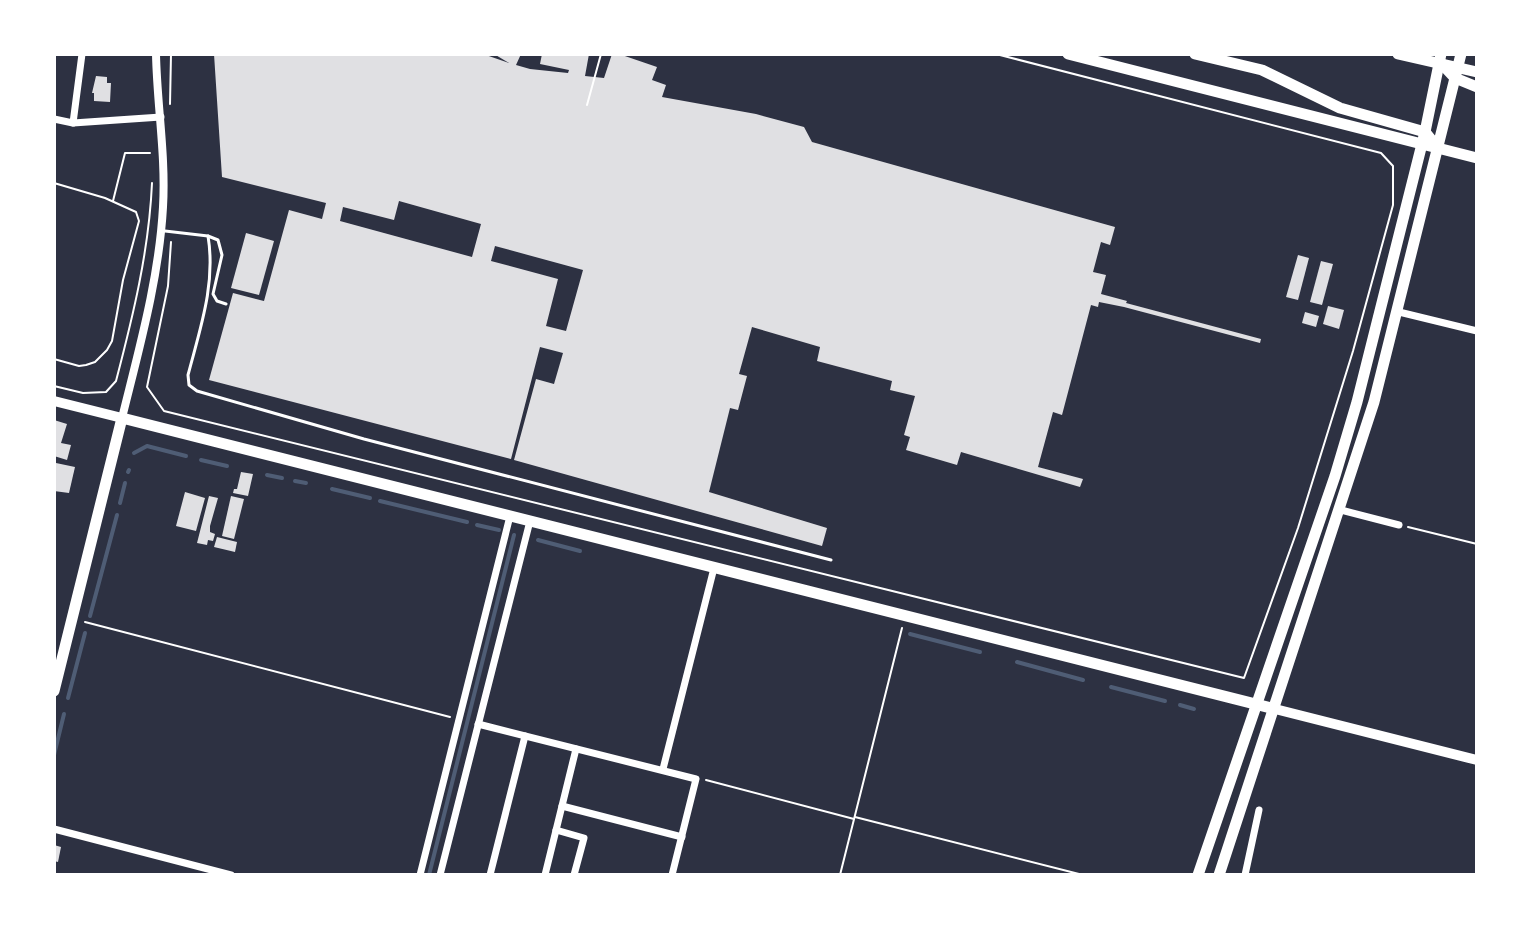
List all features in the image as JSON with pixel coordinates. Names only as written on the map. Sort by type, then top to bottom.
[{"type":"main road","points":[[1068,54],[1477,158]]},
{"type":"main road","points":[[1195,54],[1262,70],[1340,108],[1425,132],[1438,148]]},
{"type":"main road","points":[[1398,54],[1440,58],[1477,87]]},
{"type":"main road","points":[[1219,875],[1374,402],[1399,312],[1461,54]]},
{"type":"main road","points":[[1198,875],[1348,432],[1422,146],[1440,58]]},
{"type":"main road","points":[[1457,72],[1477,72]]},
{"type":"main road","points":[[54,401],[1477,760]]},
{"type":"main road","points":[[54,691],[122,418]]},
{"type":"street","points":[[73,123],[82,54]]},
{"type":"street","points":[[122,418],[148,313],[161,232],[166,116],[156,54]]},
{"type":"street","points":[[54,119],[73,123],[166,116]]},
{"type":"street","points":[[1399,312],[1477,331]]},
{"type":"street","points":[[1341,510],[1399,525]]},
{"type":"street","points":[[420,875],[510,516]]},
{"type":"street","points":[[440,875],[530,521]]},
{"type":"street","points":[[663,769],[714,568]]},
{"type":"street","points":[[478,724],[696,779],[672,875]]},
{"type":"street","points":[[490,875],[525,736]]},
{"type":"street","points":[[545,875],[576,749]]},
{"type":"street","points":[[562,806],[682,837]]},
{"type":"street","points":[[1245,875],[1259,810]]},
{"type":"street","points":[[54,829],[231,875]]},
{"type":"street","points":[[556,830],[584,838],[574,875]]},
{"type":"lane","points":[[161,232],[208,236],[218,240],[222,255],[213,294],[217,301],[226,304]]},
{"type":"lane","points":[[208,236],[211,274],[188,375],[189,385],[197,391],[364,439],[831,560]]},
{"type":"path","points":[[166,116],[171,54]]},
{"type":"path","points":[[587,105],[601,54]]},
{"type":"path","points":[[172,231],[168,286],[147,387],[164,411],[1244,678],[1298,528],[1353,351],[1393,205],[1393,166],[1381,153],[996,54]]},
{"type":"path","points":[[112,202],[125,153],[151,153],[151,156]]},
{"type":"path","points":[[54,386],[83,393],[106,392],[116,381],[142,272],[149,231],[152,182]]},
{"type":"path","points":[[54,183],[136,212],[139,221],[123,280],[112,341],[101,357],[86,365],[54,359]]},
{"type":"path","points":[[1399,525],[1477,544]]},
{"type":"path","points":[[840,875],[905,616]]},
{"type":"path","points":[[72,619],[460,719]]},
{"type":"path","points":[[696,779],[1083,875]]},
{"type":"building","points":[[214,54],[483,54],[509,63],[494,54],[521,54],[516,65],[568,73],[569,70],[540,64],[542,54],[589,54],[585,76],[604,78],[612,54],[619,54],[657,67],[652,80],[666,85],[662,97],[756,114],[804,127],[812,142],[1115,227],[1110,245],[1101,242],[1093,272],[1106,275],[1101,294],[1261,339],[1260,343],[1099,302],[1098,307],[1091,305],[1062,415],[1053,412],[1038,467],[1083,479],[1080,487],[961,452],[957,465],[906,450],[910,437],[904,435],[915,396],[890,390],[892,381],[817,361],[820,347],[752,327],[739,374],[747,376],[738,410],[730,408],[709,492],[827,528],[822,546],[514,460],[536,379],[554,384],[563,353],[540,347],[511,459],[209,380],[233,293],[264,301],[289,210],[322,219],[326,203],[222,177]],"holes":[[[399,201],[481,224],[472,257],[340,221],[343,207],[394,220]],[[495,246],[583,270],[566,331],[546,326],[558,279],[491,261]]]},
{"type":"building","points":[[96,76],[107,77],[107,83],[111,83],[110,102],[94,101],[92,93]]},
{"type":"building","points":[[246,233],[274,241],[259,295],[231,288]]},
{"type":"building","points":[[1298,255],[1309,258],[1298,300],[1286,297]]},
{"type":"building","points":[[1321,261],[1333,264],[1322,305],[1310,302]]},
{"type":"building","points":[[1328,306],[1344,310],[1339,329],[1323,324]]},
{"type":"building","points":[[1305,312],[1319,316],[1316,327],[1302,323]]},
{"type":"building","points":[[54,420],[67,424],[61,443],[71,445],[67,460],[54,456]]},
{"type":"building","points":[[56,463],[75,467],[69,493],[54,491]]},
{"type":"building","points":[[241,472],[253,474],[248,496],[233,493]]},
{"type":"building","points":[[185,492],[205,498],[196,531],[176,526]]},
{"type":"building","points":[[209,496],[218,498],[210,526],[210,532],[215,534],[213,541],[208,540],[207,545],[197,543]]},
{"type":"building","points":[[231,496],[244,499],[234,539],[222,536]]},
{"type":"building","points":[[217,537],[237,542],[235,552],[214,547]]},
{"type":"building","points":[[54,845],[61,847],[58,862],[54,861]]},
{"type":"waterway","points":[[134,453],[147,446],[186,456]]},
{"type":"waterway","points":[[201,460],[227,466]]},
{"type":"waterway","points":[[267,475],[282,478]]},
{"type":"waterway","points":[[295,481],[306,483]]},
{"type":"waterway","points":[[120,503],[125,483]]},
{"type":"waterway","points":[[332,489],[370,498]]},
{"type":"waterway","points":[[380,501],[467,522]]},
{"type":"waterway","points":[[90,616],[117,515]]},
{"type":"waterway","points":[[477,525],[499,530]]},
{"type":"waterway","points":[[429,875],[514,535]]},
{"type":"waterway","points":[[538,540],[580,551]]},
{"type":"waterway","points":[[68,698],[85,633]]},
{"type":"waterway","points":[[910,634],[980,652]]},
{"type":"waterway","points":[[1017,662],[1083,680]]},
{"type":"waterway","points":[[1111,687],[1165,701]]},
{"type":"waterway","points":[[1180,705],[1194,709]]},
{"type":"waterway","points":[[54,755],[64,714]]}]
